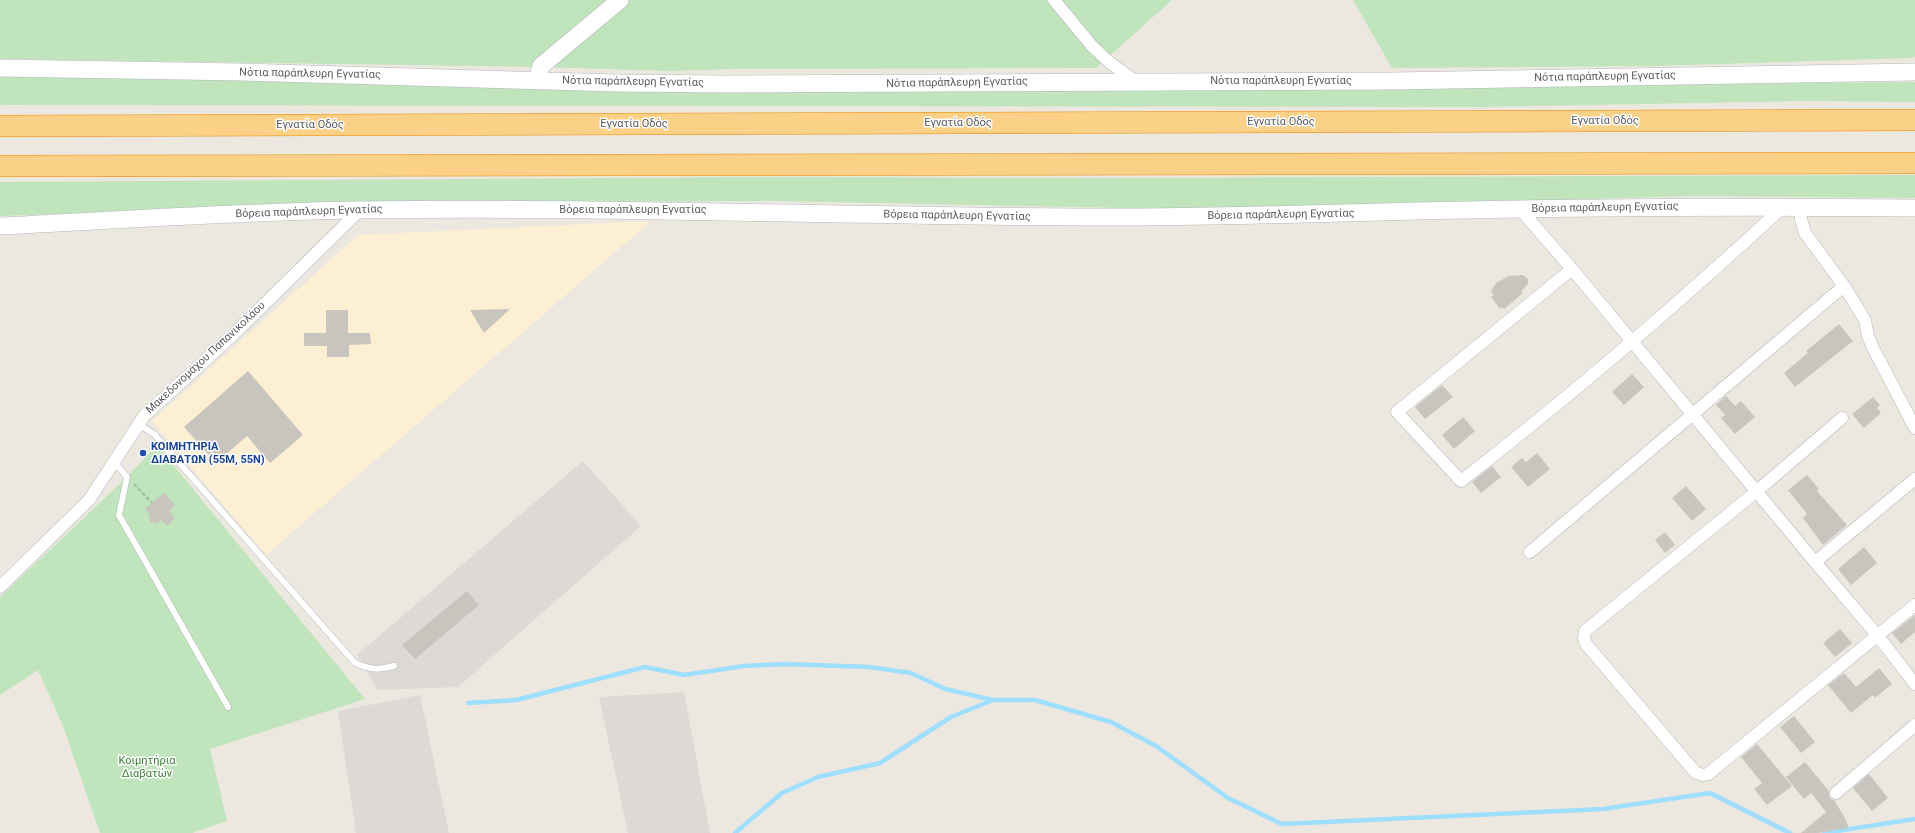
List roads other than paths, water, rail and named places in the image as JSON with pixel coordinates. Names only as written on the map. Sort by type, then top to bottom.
[{"type":"highway","name":"Εγνατία Οδός","points":[[0,126],[1915,120]]},
{"type":"highway","points":[[0,166],[1915,163]]},
{"type":"street","points":[[537,80],[541,66],[620,0]]},
{"type":"street","points":[[1054,0],[1092,46],[1109,62],[1135,81]]},
{"type":"street","name":"Νότια παράπλευρη Εγνατίας","points":[[0,68],[709,84],[1385,81],[1915,72]]},
{"type":"street","points":[[1572,269],[1397,412],[1460,481],[1632,341],[1738,248],[1782,207]]},
{"type":"street","name":"Βόρεια παράπλευρη Εγνατίας","points":[[0,226],[278,212],[360,210],[610,209],[1012,216],[1188,217],[1520,209],[1782,207],[1915,208]]},
{"type":"street","points":[[1800,207],[1805,233],[1844,286],[1865,320],[1872,348],[1915,428]]},
{"type":"street","points":[[1520,209],[1572,269],[1878,636],[1915,684]]},
{"type":"street","name":"Μακεδονομάχου Παπανικολάου","points":[[0,587],[89,500],[113,461],[144,416],[234,334],[360,210]]},
{"type":"street","points":[[1530,552],[1694,415],[1844,286]]},
{"type":"street","points":[[1842,418],[1757,491],[1585,631],[1584,638],[1592,650],[1694,772],[1702,775],[1708,774],[1915,605]]},
{"type":"street","points":[[1815,562],[1915,479]]},
{"type":"street","points":[[1836,793],[1915,725]]},
{"type":"lane","points":[[138,424],[154,434],[355,662],[368,668],[378,670],[394,666]]},
{"type":"lane","points":[[113,461],[127,477],[119,515],[228,707]]},
{"type":"waterway","points":[[468,703],[516,700],[645,667],[684,675],[744,666],[786,664],[869,667],[911,673],[945,689],[993,700]]},
{"type":"waterway","points":[[735,833],[782,793],[818,777],[880,763],[951,717],[993,700],[1035,700],[1111,722],[1156,746],[1228,798],[1282,824],[1603,809],[1710,793],[1790,833]]},
{"type":"waterway","points":[[1824,833],[1915,819]]},
{"type":"place","name":"ΚΟΙΜΗΤΗΡΙΑ ΔΙΑΒΑΤΩΝ (55Μ, 55Ν)","points":[[143,453]]},
{"type":"park label","name":"Κοιμητήρια Διαβατών","points":[[147,767]]}]
